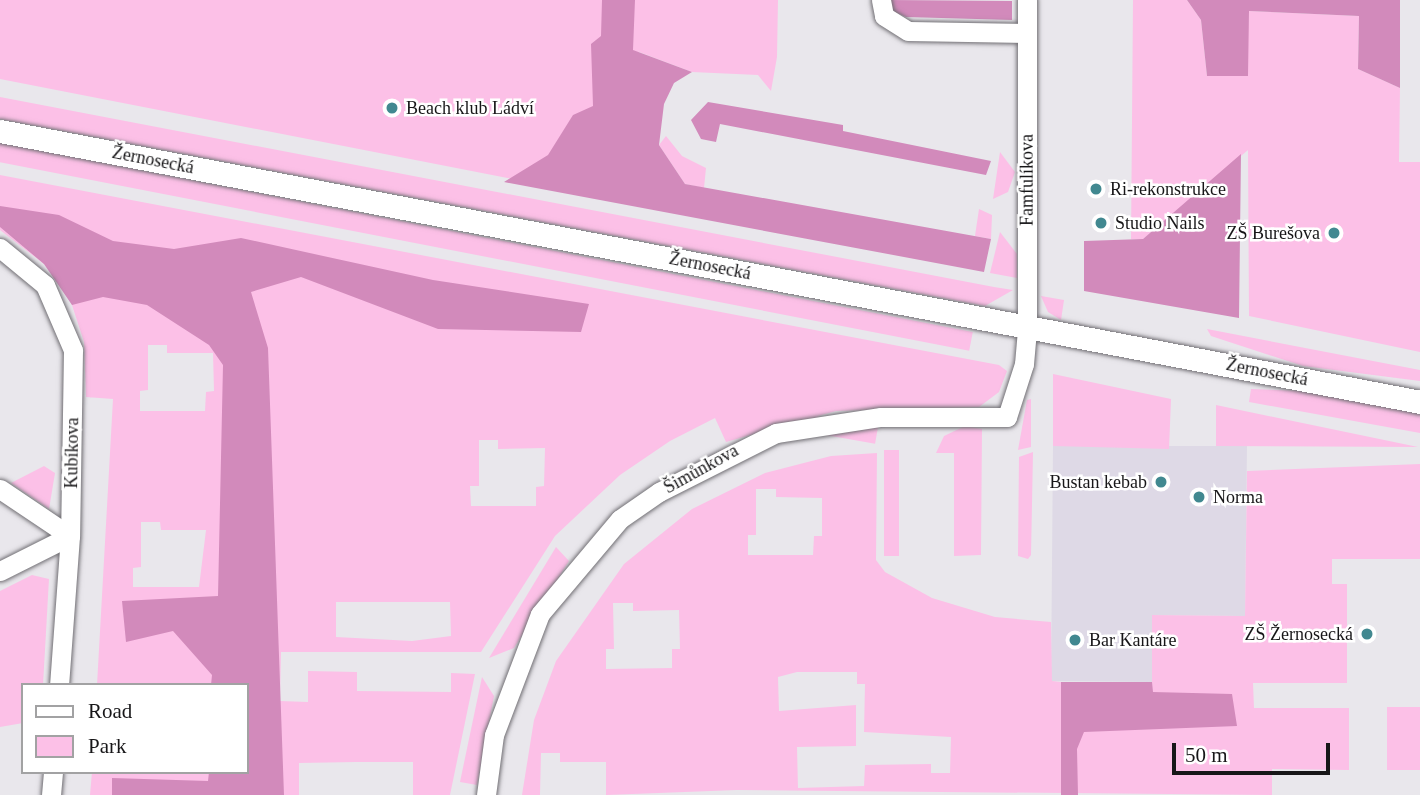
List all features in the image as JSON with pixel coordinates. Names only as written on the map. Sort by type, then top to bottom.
[{"type":"street","points":[[881,0],[884,16],[908,31],[1027,33]]},
{"type":"street","name":"Famfulíkova","points":[[1027,0],[1027,326]]},
{"type":"street","name":"Žernosecká","points":[[0,131],[1420,402]]},
{"type":"street","name":"Kubíkova","points":[[0,248],[44,285],[73,350],[71,536],[59,683]]},
{"type":"street","name":"Šimůnkova","points":[[486,795],[494,735],[540,614],[620,519],[659,492],[776,433],[881,417],[1007,417],[1024,364],[1027,326]]},
{"type":"street","points":[[0,489],[71,536]]},
{"type":"street","points":[[0,570],[71,536]]},
{"type":"street","points":[[51,795],[53,774]]},
{"type":"shaded area","points":[[602,0],[635,0],[633,50],[692,72],[674,83],[664,104],[659,145],[685,184],[991,239],[984,272],[504,182],[548,155],[573,115],[593,106],[591,44],[601,36]]},
{"type":"shaded area","points":[[890,0],[1012,1],[1012,20],[906,17],[890,10]]},
{"type":"shaded area","points":[[1187,0],[1400,0],[1400,88],[1358,69],[1359,16],[1249,11],[1248,76],[1207,76],[1201,20]]},
{"type":"shaded area","points":[[708,102],[843,125],[843,131],[991,161],[986,175],[720,124],[716,142],[701,139],[691,120]]},
{"type":"shaded area","points":[[1241,154],[1239,318],[1084,291],[1084,241],[1143,239]]},
{"type":"shaded area","points":[[0,206],[59,215],[113,241],[174,249],[241,238],[433,280],[589,304],[581,332],[438,329],[301,277],[251,292],[268,348],[284,795],[112,795],[112,778],[208,781],[209,774],[248,774],[248,683],[211,683],[212,675],[173,631],[126,642],[122,601],[218,596],[223,365],[209,345],[147,305],[103,297],[72,305],[44,264],[0,227]]},
{"type":"shaded area","points":[[1053,446],[1247,446],[1245,616],[1153,615],[1152,682],[1051,681]]},
{"type":"shaded area","points":[[1061,682],[1152,682],[1153,692],[1232,694],[1237,726],[1084,732],[1077,749],[1078,795],[1061,795]]},
{"type":"green space","name":"Beach klub Ládví","points":[[0,0],[778,0],[777,57],[771,91],[758,75],[692,72],[639,52],[626,201],[0,79]]},
{"type":"green space","name":"ZŠ Burešova","points":[[1133,0],[1187,0],[1201,20],[1207,76],[1248,25],[1249,11],[1359,16],[1358,69],[1400,88],[1399,162],[1420,162],[1420,352],[1249,316],[1248,150],[1143,239],[1131,239]]},
{"type":"green space","points":[[0,97],[1013,290],[985,306],[0,119]]},
{"type":"green space","points":[[666,136],[682,156],[706,168],[704,188],[685,184],[659,145]]},
{"type":"green space","points":[[0,143],[973,332],[969,351],[0,162]]},
{"type":"green space","points":[[1000,152],[1015,172],[1008,192],[993,199]]},
{"type":"green space","points":[[0,175],[999,365],[1007,371],[999,392],[979,407],[836,411],[726,442],[715,418],[670,441],[620,475],[555,536],[481,652],[281,652],[280,701],[308,702],[308,671],[357,672],[357,691],[451,692],[451,673],[475,674],[450,795],[413,795],[413,762],[356,762],[299,763],[299,795],[90,795],[92,774],[248,774],[248,683],[97,683],[113,399],[86,397],[84,342],[71,302],[44,264],[0,230]],"holes":[[[148,345],[167,345],[167,353],[213,353],[214,391],[206,392],[205,411],[140,411],[140,391],[148,390]],[[479,440],[498,440],[498,449],[545,448],[544,486],[536,487],[536,506],[471,506],[470,486],[479,486]],[[141,522],[160,522],[161,530],[206,530],[199,587],[133,587],[133,568],[141,567]],[[336,602],[450,602],[451,636],[412,641],[336,637]]]},
{"type":"green space","points":[[979,209],[992,215],[991,239],[975,236]]},
{"type":"green space","points":[[1000,232],[1017,254],[1017,278],[990,273]]},
{"type":"green space","points":[[1041,296],[1064,300],[1061,320],[1048,312]]},
{"type":"green space","points":[[1207,329],[1420,370],[1420,381],[1303,366],[1211,336]]},
{"type":"green space","points":[[1053,374],[1171,399],[1169,449],[1053,446]]},
{"type":"green space","points":[[1251,389],[1308,391],[1420,414],[1420,433],[1249,402]]},
{"type":"green space","points":[[1031,399],[1031,447],[1018,450],[1027,400]]},
{"type":"green space","points":[[754,405],[878,427],[875,444],[751,422]]},
{"type":"green space","points":[[1216,405],[1418,447],[1216,446]]},
{"type":"green space","points":[[965,426],[982,429],[981,555],[954,556],[954,453],[936,453],[944,436]]},
{"type":"green space","points":[[884,450],[899,450],[899,556],[884,556]]},
{"type":"green space","points":[[1033,452],[1031,555],[1028,559],[1018,556],[1019,457]]},
{"type":"green space","points":[[877,453],[876,560],[885,572],[932,598],[995,617],[1051,622],[1052,681],[1061,682],[1152,682],[1152,615],[1245,616],[1247,471],[1420,464],[1420,559],[1332,559],[1332,584],[1347,584],[1347,683],[1253,683],[1254,708],[1349,708],[1349,770],[1272,769],[1272,795],[737,790],[606,795],[606,762],[560,762],[560,753],[541,753],[540,795],[522,795],[534,720],[556,661],[624,564],[692,509],[765,473],[831,456]],"holes":[[[756,489],[776,489],[776,497],[822,498],[822,536],[814,536],[813,555],[748,555],[748,535],[756,535]],[[613,603],[633,603],[633,611],[679,610],[680,649],[672,649],[672,668],[606,669],[606,649],[614,649]],[[797,672],[857,672],[857,684],[865,684],[864,732],[951,737],[950,773],[931,773],[931,764],[865,765],[864,786],[798,788],[797,747],[856,746],[856,705],[779,711],[778,677]]]},
{"type":"green space","points":[[44,466],[55,473],[49,509],[11,483]]},
{"type":"green space","points":[[556,547],[569,561],[514,648],[489,658]]},
{"type":"green space","points":[[32,575],[49,579],[43,683],[21,683],[21,723],[0,727],[0,591]]},
{"type":"green space","points":[[482,677],[494,696],[477,785],[460,782]]},
{"type":"green space","points":[[1387,707],[1420,707],[1420,770],[1387,770]]},
{"type":"place","name":"Beach klub Ládví","points":[[392,108]]},
{"type":"place","name":"Ri-rekonstrukce","points":[[1096,189]]},
{"type":"place","name":"Studio Nails","points":[[1101,223]]},
{"type":"place","name":"ZŠ Burešova","points":[[1334,233]]},
{"type":"place","name":"Bustan kebab","points":[[1161,482]]},
{"type":"place","name":"Norma","points":[[1199,497]]},
{"type":"place","name":"ZŠ Žernosecká","points":[[1367,634]]},
{"type":"place","name":"Bar Kantáre","points":[[1075,640]]}]
